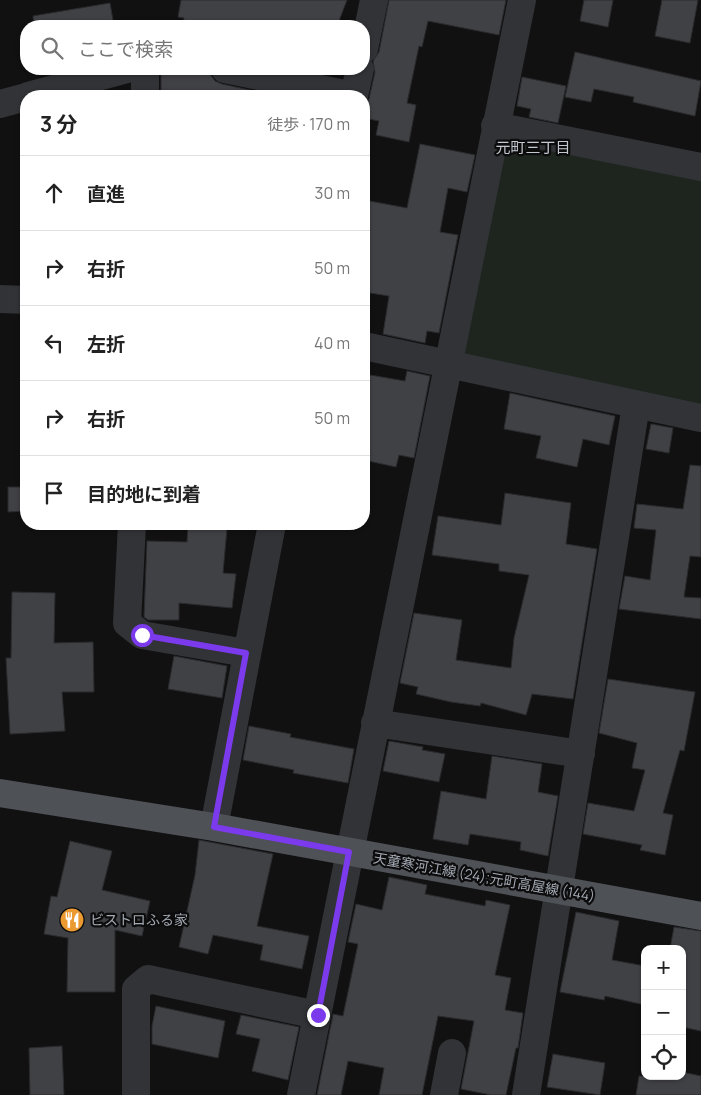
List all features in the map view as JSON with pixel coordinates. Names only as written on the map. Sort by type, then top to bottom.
[{"type":"main road","name":"天童寒河江線 (24);元町高屋線 (144)","points":[[0,793],[214,827],[701,916]]},
{"type":"lane","points":[[370,20],[374,0]]},
{"type":"lane","points":[[301,1095],[495,126],[522,0]]},
{"type":"lane","points":[[49,90],[105,75]]},
{"type":"lane","points":[[145,75],[145,90]]},
{"type":"lane","points":[[254,75],[325,90]]},
{"type":"lane","points":[[355,90],[359,75]]},
{"type":"lane","points":[[0,104],[20,98]]},
{"type":"lane","points":[[495,126],[701,167]]},
{"type":"lane","points":[[0,299],[20,300]]},
{"type":"lane","points":[[370,347],[701,418]]},
{"type":"lane","points":[[526,1095],[636,405]]},
{"type":"lane","points":[[132,530],[127,623],[142,635],[246,653]]},
{"type":"lane","points":[[214,827],[271,530]]},
{"type":"lane","points":[[376,723],[581,754]]},
{"type":"lane","points":[[136,1095],[136,989],[148,979],[318,1015]]},
{"type":"lane","points":[[444,1095],[452,1053]]},
{"type":"shaded area","points":[[495,126],[701,167],[701,418],[447,365]]},
{"type":"building","points":[[181,0],[347,0],[339,20],[184,20],[184,18],[178,17]]},
{"type":"building","points":[[389,0],[506,0],[499,35],[428,21],[422,47],[419,46],[407,103],[416,105],[409,142],[376,135],[379,121],[370,119],[370,94],[375,72],[373,61],[379,52]]},
{"type":"building","points":[[584,0],[613,0],[608,27],[580,21]]},
{"type":"building","points":[[662,0],[698,0],[690,43],[655,36]]},
{"type":"building","points":[[110,3],[113,20],[33,20],[33,16]]},
{"type":"building","points":[[575,52],[701,81],[695,116],[633,102],[634,97],[594,89],[591,102],[565,97]]},
{"type":"building","points":[[161,75],[211,75],[215,81],[222,84],[250,90],[161,90]]},
{"type":"building","points":[[522,77],[566,86],[558,123],[529,117],[531,109],[517,106]]},
{"type":"building","points":[[420,144],[475,155],[467,192],[448,188],[440,232],[458,235],[439,333],[427,331],[425,343],[383,334],[389,296],[370,293],[370,201],[407,208]]},
{"type":"building","points":[[407,371],[430,376],[414,458],[399,455],[396,467],[370,461],[370,375],[405,381]]},
{"type":"building","points":[[510,393],[615,416],[609,445],[583,439],[577,467],[536,458],[541,436],[504,429]]},
{"type":"building","points":[[651,424],[673,428],[669,453],[646,449]]},
{"type":"building","points":[[690,465],[701,466],[701,557],[690,556],[684,597],[701,598],[701,619],[619,609],[625,576],[650,580],[656,530],[634,528],[637,504],[683,509]]},
{"type":"building","points":[[8,487],[20,487],[20,511],[8,512]]},
{"type":"building","points":[[505,493],[571,503],[566,544],[597,549],[573,699],[532,694],[526,715],[481,703],[480,706],[451,702],[416,694],[418,687],[400,683],[414,613],[462,620],[456,660],[511,668],[514,638],[529,575],[499,571],[499,564],[432,555],[438,516],[501,525]]},
{"type":"building","points":[[188,530],[227,530],[223,573],[236,574],[232,608],[179,603],[179,620],[148,620],[144,617],[147,541],[187,542]]},
{"type":"building","points":[[12,592],[55,593],[54,643],[93,642],[94,692],[62,692],[65,731],[10,734],[6,658],[11,658]]},
{"type":"building","points":[[174,656],[227,666],[222,698],[168,689]]},
{"type":"building","points":[[608,679],[695,692],[684,751],[680,750],[663,813],[673,815],[665,855],[640,850],[642,845],[583,834],[588,803],[634,811],[645,770],[632,768],[637,743],[599,733]]},
{"type":"building","points":[[249,726],[291,734],[290,737],[354,749],[348,783],[293,773],[294,770],[243,760]]},
{"type":"building","points":[[389,741],[423,747],[422,750],[445,754],[439,782],[383,771]]},
{"type":"building","points":[[492,756],[542,764],[538,792],[558,796],[548,856],[520,850],[521,842],[470,834],[468,845],[433,839],[441,791],[486,799]]},
{"type":"building","points":[[199,840],[273,854],[257,926],[309,936],[302,969],[260,960],[263,945],[213,935],[208,954],[179,947],[195,875]]},
{"type":"building","points":[[70,841],[112,851],[102,890],[150,901],[142,936],[115,930],[115,992],[67,992],[68,938],[44,934],[51,896],[57,897]]},
{"type":"building","points":[[389,877],[427,885],[425,894],[485,906],[486,900],[510,905],[495,975],[511,978],[505,1010],[523,1013],[518,1048],[516,1048],[506,1095],[491,1095],[461,1089],[474,1021],[438,1016],[422,1095],[379,1095],[384,1068],[348,1061],[341,1095],[317,1095],[333,1014],[343,1016],[358,944],[348,942],[356,904],[382,910]]},
{"type":"building","points":[[576,912],[619,921],[612,960],[641,965],[641,1004],[605,996],[604,1000],[560,992]]},
{"type":"building","points":[[674,927],[701,931],[701,1031],[686,1028],[686,945],[671,945]]},
{"type":"building","points":[[156,1006],[225,1021],[218,1058],[152,1044],[152,1026]]},
{"type":"building","points":[[241,1015],[299,1027],[288,1080],[252,1071],[260,1039],[236,1034]]},
{"type":"building","points":[[62,1046],[64,1095],[30,1095],[29,1048]]},
{"type":"building","points":[[553,1054],[605,1063],[600,1095],[547,1087]]},
{"type":"building","points":[[686,1073],[701,1076],[701,1095],[636,1095],[639,1076],[641,1076],[641,1080],[686,1080]]},
{"type":"place","name":"ビストロふる家","points":[[72,920]]},
{"type":"district","name":"元町三丁目","points":[[533,148]]},
{"type":"route","points":[[142,635],[246,653],[214,827],[349,852],[318,1015]]}]
